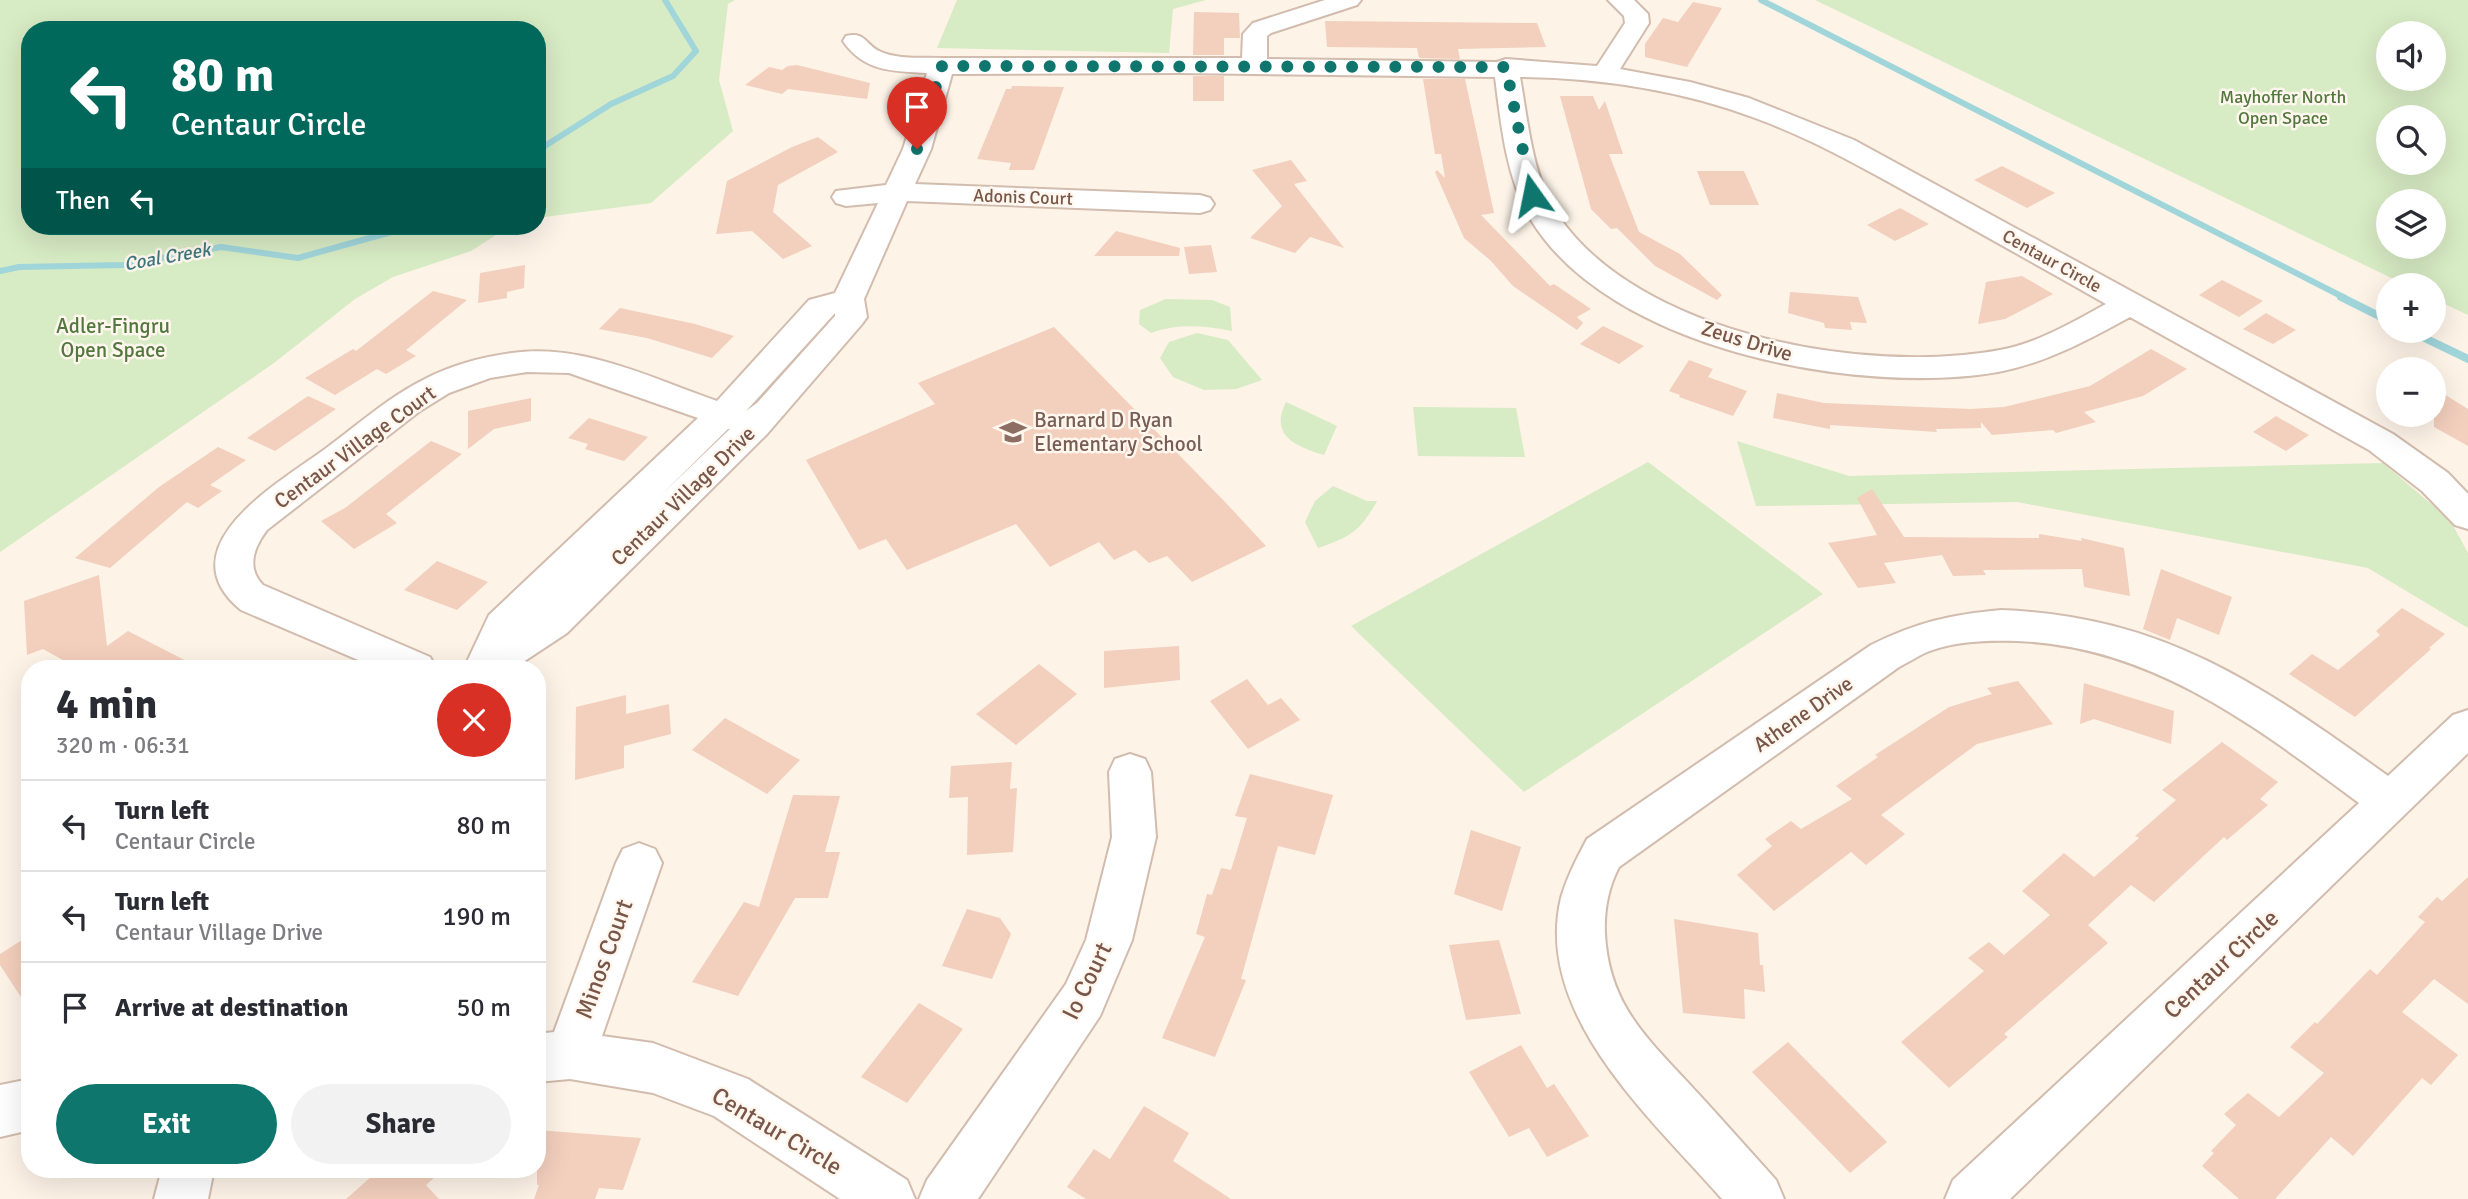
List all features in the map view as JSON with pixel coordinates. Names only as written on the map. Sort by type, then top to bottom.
[{"type":"street","points":[[1254,66],[1255,34],[1262,28],[1349,0]]},
{"type":"street","points":[[1604,74],[1637,23],[1636,14],[1620,0]]},
{"type":"street","name":"Centaur Circle","points":[[855,41],[869,55],[892,62],[942,66],[1506,67],[1604,74],[1683,90],[1763,111],[1844,146],[2381,442],[2435,482],[2468,516]]},
{"type":"street","name":"Centaur Village Drive","points":[[495,660],[553,622],[755,426],[794,386],[851,317],[848,299],[917,149],[942,66]]},
{"type":"street","name":"Zeus Drive","points":[[1506,67],[1532,195],[1547,221],[1576,254],[1616,286],[1668,316],[1738,343],[1819,361],[1879,368],[1936,369],[1998,362],[2046,348],[2129,304]]},
{"type":"street","name":"Adonis Court","points":[[846,197],[899,192],[1200,204]]},
{"type":"street","name":"Centaur Village Drive","points":[[487,660],[503,626],[761,376],[820,307],[848,299]]},
{"type":"street","name":"Centaur Village Court","points":[[397,660],[255,600],[244,592],[234,571],[237,548],[255,520],[412,402],[450,380],[484,368],[514,361],[545,360],[573,363],[755,426]]},
{"type":"street","name":"Athene Drive","points":[[1757,1199],[1618,1042],[1588,983],[1579,926],[1581,913],[1603,853],[1885,656],[1922,638],[1977,626],[2039,626],[2089,634],[2158,655],[2226,688],[2388,800]]},
{"type":"street","name":"Centaur Circle","points":[[1972,1199],[2280,908],[2388,800],[2468,727]]},
{"type":"street","name":"Io Court","points":[[946,1199],[1083,1000],[1109,940],[1134,837],[1130,772]]},
{"type":"street","name":"Minos Court","points":[[554,1056],[639,863]]},
{"type":"street","name":"Centaur Circle","points":[[554,1056],[653,1068],[730,1097],[888,1199]]},
{"type":"street","points":[[0,1111],[21,1106]]},
{"type":"street","points":[[181,1199],[186,1178]]},
{"type":"green space","name":"Adler-Fingru Open Space","points":[[0,0],[735,0],[728,4],[719,80],[733,131],[651,203],[546,217],[546,21],[21,21],[21,235],[496,235],[471,251],[393,277],[355,299],[274,363],[0,552]]},
{"type":"green space","points":[[957,0],[1206,0],[1173,9],[1169,53],[937,48]]},
{"type":"green space","name":"Mayhoffer North Open Space","points":[[1815,0],[2468,0],[2468,315],[2446,305],[2446,273],[2381,273]]},
{"type":"green space","points":[[1166,299],[1212,300],[1230,307],[1232,331],[1191,326],[1151,333],[1139,324],[1140,310]]},
{"type":"green space","points":[[1197,333],[1228,340],[1262,380],[1236,389],[1204,390],[1173,377],[1160,358],[1169,342]]},
{"type":"green space","points":[[1286,402],[1337,426],[1324,455],[1304,448],[1288,438],[1281,423]]},
{"type":"green space","points":[[1413,407],[1516,408],[1525,457],[1418,456]]},
{"type":"green space","points":[[1737,441],[1849,476],[2383,463],[2450,520],[2468,553],[2468,628],[2368,568],[2017,502],[1756,506]]},
{"type":"green space","points":[[1648,462],[1823,594],[1524,792],[1351,626]]},
{"type":"green space","points":[[1333,486],[1367,501],[1377,501],[1354,532],[1318,548],[1305,522],[1315,501]]},
{"type":"building","points":[[1693,2],[1722,8],[1687,67],[1645,57],[1645,44],[1663,18],[1678,22]]},
{"type":"building","points":[[1194,12],[1239,13],[1240,38],[1224,38],[1224,55],[1193,55]]},
{"type":"building","points":[[1325,21],[1537,23],[1546,47],[1458,49],[1460,59],[1419,58],[1417,48],[1327,47]]},
{"type":"building","points":[[797,65],[870,83],[867,99],[788,89],[782,94],[745,85],[769,67],[782,70]]},
{"type":"building","points":[[1193,76],[1224,76],[1224,101],[1193,101]]},
{"type":"building","points":[[1423,79],[1465,79],[1494,213],[1481,215],[1550,286],[1554,284],[1591,309],[1577,317],[1583,323],[1577,330],[1513,286],[1491,261],[1464,238],[1435,172],[1437,170],[1445,178],[1441,154],[1435,154]]},
{"type":"building","points":[[1012,86],[1064,87],[1034,170],[1009,170],[1011,163],[977,159],[1006,89],[1011,89]]},
{"type":"building","points":[[1560,96],[1593,96],[1599,110],[1605,101],[1623,154],[1609,154],[1639,232],[1680,254],[1722,295],[1717,300],[1655,266],[1617,228],[1611,229],[1591,209]]},
{"type":"building","points":[[818,137],[838,152],[778,185],[773,212],[812,246],[783,259],[752,231],[716,234],[727,181],[792,147]]},
{"type":"building","points":[[1291,160],[1307,181],[1294,184],[1344,248],[1310,237],[1295,253],[1250,238],[1282,206],[1252,170]]},
{"type":"building","points":[[2002,166],[2055,193],[2027,208],[1974,180]]},
{"type":"building","points":[[1697,171],[1744,171],[1759,205],[1710,205]]},
{"type":"building","points":[[1900,208],[1929,224],[1895,241],[1867,225]]},
{"type":"building","points":[[1116,231],[1180,248],[1179,256],[1094,256]]},
{"type":"building","points":[[1211,245],[1217,272],[1189,274],[1184,247]]},
{"type":"building","points":[[525,265],[524,288],[507,292],[507,298],[478,303],[480,273]]},
{"type":"building","points":[[2022,276],[2053,294],[2005,319],[1978,324],[1986,282]]},
{"type":"building","points":[[2222,280],[2263,301],[2239,317],[2199,295]]},
{"type":"building","points":[[433,291],[467,300],[406,350],[416,356],[386,374],[377,369],[335,395],[305,378],[353,349],[356,351]]},
{"type":"building","points":[[1790,292],[1858,297],[1867,323],[1850,322],[1852,330],[1825,328],[1824,323],[1788,313]]},
{"type":"building","points":[[620,308],[695,324],[734,336],[712,358],[647,338],[599,329]]},
{"type":"building","points":[[2266,313],[2296,330],[2273,344],[2243,329]]},
{"type":"building","points":[[1603,326],[1644,346],[1619,364],[1580,344]]},
{"type":"building","name":"Barnard D Ryan Elementary School","points":[[1054,327],[1266,546],[1192,582],[1167,556],[1149,563],[1135,550],[1114,560],[1099,542],[1050,567],[1016,524],[907,570],[886,539],[859,550],[806,460],[935,404],[918,383]]},
{"type":"building","points":[[2151,349],[2187,369],[2143,396],[2084,412],[2096,422],[2056,433],[2053,430],[1992,435],[1981,422],[1981,428],[1936,429],[1937,432],[1830,425],[1830,429],[1773,418],[1777,393],[1824,403],[1970,409],[2004,407],[2090,386]]},
{"type":"building","points":[[1689,360],[1713,369],[1708,377],[1747,391],[1733,416],[1669,391]]},
{"type":"building","points":[[2446,395],[2468,409],[2468,446],[2434,427],[2446,427]]},
{"type":"building","points":[[308,396],[336,409],[275,451],[247,438]]},
{"type":"building","points":[[531,398],[531,421],[494,429],[468,449],[468,411]]},
{"type":"building","points":[[2276,416],[2309,435],[2286,451],[2253,432]]},
{"type":"building","points":[[589,418],[648,437],[624,461],[585,449],[588,444],[568,438]]},
{"type":"building","points":[[431,441],[462,454],[386,514],[397,523],[354,549],[321,521],[345,508]]},
{"type":"building","points":[[218,447],[246,460],[210,485],[222,491],[198,508],[187,502],[110,568],[75,558],[159,487]]},
{"type":"building","points":[[1872,489],[1904,537],[2039,538],[2039,534],[2082,541],[2081,538],[2124,548],[2130,596],[2084,587],[2082,569],[1983,570],[1986,575],[1953,576],[1942,555],[1884,563],[1896,583],[1858,588],[1828,543],[1877,535],[1857,498]]},
{"type":"building","points":[[437,561],[488,582],[457,610],[404,590]]},
{"type":"building","points":[[2161,569],[2232,597],[2219,635],[2177,618],[2170,640],[2143,629]]},
{"type":"building","points":[[99,575],[107,646],[128,631],[184,660],[63,660],[43,649],[27,655],[24,601]]},
{"type":"building","points":[[2402,608],[2445,634],[2355,717],[2289,674],[2312,654],[2338,670],[2380,635],[2376,631]]},
{"type":"building","points":[[1179,646],[1180,680],[1104,688],[1104,651]]},
{"type":"building","points":[[1039,664],[1077,694],[1016,745],[976,714]]},
{"type":"building","points":[[1247,679],[1268,705],[1281,698],[1300,720],[1248,749],[1210,701]]},
{"type":"building","points":[[2018,681],[2053,724],[1977,744],[1881,815],[1905,834],[1866,865],[1851,852],[1774,911],[1737,875],[1772,846],[1765,839],[1791,821],[1801,829],[1852,799],[1836,786],[1878,757],[1875,755],[1949,707],[1992,694],[1987,688]]},
{"type":"building","points":[[2084,683],[2174,711],[2171,744],[2094,719],[2080,724]]},
{"type":"building","points":[[626,695],[626,714],[669,704],[671,734],[624,746],[624,768],[575,780],[576,707]]},
{"type":"building","points":[[725,718],[800,760],[767,794],[692,750]]},
{"type":"building","points":[[2222,742],[2278,782],[2260,799],[2268,805],[2227,840],[2224,837],[2154,902],[2131,885],[2088,925],[2108,943],[2004,1034],[2008,1037],[1949,1088],[1901,1042],[1984,971],[1968,958],[1989,942],[2004,955],[2050,915],[2022,891],[2064,853],[2094,877],[2139,838],[2135,836],[2176,800],[2162,790]]},
{"type":"building","points":[[1012,762],[1010,789],[1017,788],[1013,852],[967,855],[968,797],[949,798],[951,766]]},
{"type":"building","points":[[1250,774],[1333,795],[1315,855],[1278,846],[1241,979],[1246,980],[1215,1057],[1162,1038],[1205,937],[1196,934],[1207,894],[1212,895],[1221,868],[1231,870],[1247,818],[1235,816]]},
{"type":"building","points":[[793,795],[840,796],[825,852],[840,852],[828,898],[795,898],[738,996],[692,982],[744,902],[759,907]]},
{"type":"building","points":[[1471,830],[1521,847],[1502,911],[1454,894]]},
{"type":"building","points":[[2468,877],[2468,1004],[2434,979],[2402,1012],[2458,1055],[2431,1085],[2422,1078],[2353,1156],[2331,1137],[2275,1199],[2239,1199],[2202,1166],[2214,1153],[2211,1151],[2236,1125],[2224,1114],[2248,1093],[2279,1117],[2324,1073],[2290,1047],[2315,1022],[2317,1024],[2370,969],[2377,975],[2425,922],[2418,917],[2437,897],[2442,901]]},
{"type":"building","points":[[967,909],[1000,918],[1011,934],[992,979],[942,966]]},
{"type":"building","points":[[1674,919],[1758,933],[1765,992],[1744,989],[1745,1019],[1683,1013]]},
{"type":"building","points":[[1499,940],[1521,1014],[1466,1020],[1449,945]]},
{"type":"building","points":[[21,941],[21,997],[0,965],[0,954]]},
{"type":"building","points":[[919,1003],[963,1029],[907,1103],[861,1077]]},
{"type":"building","points":[[1788,1042],[1887,1142],[1850,1173],[1752,1072]]},
{"type":"building","points":[[1521,1045],[1547,1088],[1554,1084],[1589,1136],[1547,1157],[1529,1128],[1509,1137],[1469,1072]]},
{"type":"building","points":[[1144,1106],[1189,1133],[1173,1161],[1231,1199],[1086,1199],[1067,1187],[1094,1149],[1110,1159]]},
{"type":"building","points":[[546,1131],[641,1138],[623,1190],[599,1188],[595,1199],[534,1199],[537,1178],[546,1178]]},
{"type":"building","points":[[370,1178],[434,1178],[426,1185],[439,1199],[346,1199]]},
{"type":"waterway","name":"Coal Creek","points":[[546,145],[611,104],[673,76],[696,51],[665,0]]},
{"type":"waterway","points":[[1761,0],[2345,298]]},
{"type":"waterway","name":"Coal Creek","points":[[0,271],[19,267],[123,265],[221,247],[298,258],[381,235]]},
{"type":"waterway","points":[[2341,297],[2376,314]]},
{"type":"waterway","points":[[2435,343],[2468,359]]},
{"type":"place","name":"Barnard D Ryan Elementary School","points":[[1013,432]]},
{"type":"route","points":[[917,149],[942,66],[1506,67],[1532,195]]}]
